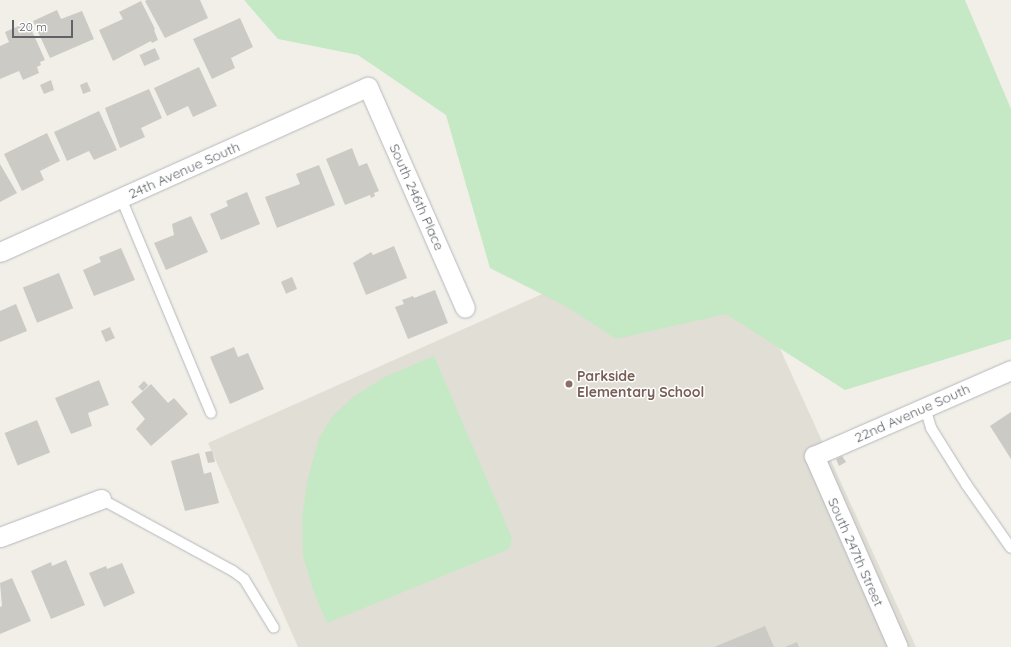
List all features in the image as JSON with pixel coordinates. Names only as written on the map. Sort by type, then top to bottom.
[{"type":"street","name":"24th Avenue South","points":[[0,252],[368,87]]},
{"type":"street","name":"South 246th Place","points":[[368,87],[465,308]]},
{"type":"street","name":"22nd Avenue South","points":[[814,456],[1011,370]]},
{"type":"street","name":"South 247th Street","points":[[814,456],[898,647]]},
{"type":"street","points":[[0,537],[101,499]]},
{"type":"lane","points":[[121,198],[211,413]]},
{"type":"lane","points":[[925,408],[931,428],[966,484],[1011,548]]},
{"type":"lane","points":[[101,499],[233,571],[244,579],[274,628]]},
{"type":"shaded area","name":"Parkside Elementary School","points":[[719,215],[916,647],[298,647],[208,443]]},
{"type":"green space","points":[[244,0],[965,0],[1011,109],[1011,339],[845,390],[726,314],[616,339],[567,307],[490,268],[446,115],[358,55],[278,39]]},
{"type":"green space","points":[[434,356],[512,538],[509,549],[327,623],[314,593],[303,556],[302,517],[308,478],[319,438],[332,417],[353,397],[383,378]]},
{"type":"building","points":[[200,0],[208,18],[165,38],[145,1]]},
{"type":"building","points":[[141,1],[155,29],[154,30],[158,40],[152,43],[151,41],[113,61],[99,30],[123,19],[119,12]]},
{"type":"building","points":[[57,10],[61,19],[82,11],[94,39],[50,58],[33,21]]},
{"type":"building","points":[[240,18],[253,47],[231,58],[235,68],[212,79],[193,39]]},
{"type":"building","points":[[28,22],[45,60],[40,62],[41,65],[37,67],[39,73],[23,80],[19,71],[0,79],[0,46],[9,42],[5,32]]},
{"type":"building","points":[[155,48],[160,59],[144,66],[139,55]]},
{"type":"building","points":[[199,67],[217,106],[193,117],[188,106],[167,116],[154,88]]},
{"type":"building","points":[[51,80],[54,90],[44,94],[40,85]]},
{"type":"building","points":[[87,82],[91,91],[83,94],[80,85]]},
{"type":"building","points":[[149,89],[162,118],[141,128],[145,137],[120,148],[105,108]]},
{"type":"building","points":[[99,111],[117,150],[94,160],[89,151],[67,161],[54,132]]},
{"type":"building","points":[[47,133],[60,161],[40,171],[44,180],[22,191],[4,154]]},
{"type":"building","points":[[352,148],[359,166],[367,163],[379,191],[374,193],[375,196],[371,198],[370,195],[345,205],[326,159]]},
{"type":"building","points":[[0,164],[17,193],[0,202]]},
{"type":"building","points":[[319,165],[335,205],[277,228],[265,197],[300,184],[296,174]]},
{"type":"building","points":[[247,192],[260,224],[221,240],[210,214],[228,206],[226,201]]},
{"type":"building","points":[[191,216],[208,252],[166,270],[154,243],[174,235],[172,224]]},
{"type":"building","points":[[394,246],[407,278],[366,295],[353,263],[371,252],[373,255]]},
{"type":"building","points":[[121,248],[135,280],[94,296],[83,270],[101,262],[99,257]]},
{"type":"building","points":[[59,273],[73,308],[37,323],[23,288]]},
{"type":"building","points":[[292,277],[297,289],[286,294],[281,282]]},
{"type":"building","points":[[435,290],[448,323],[408,339],[395,307],[404,304],[402,300],[413,296],[414,298]]},
{"type":"building","points":[[16,304],[27,331],[0,342],[0,311]]},
{"type":"building","points":[[110,327],[115,338],[106,342],[101,331]]},
{"type":"building","points":[[234,347],[238,357],[248,353],[264,389],[230,404],[210,357]]},
{"type":"building","points":[[99,380],[109,405],[88,413],[92,426],[71,434],[55,398]]},
{"type":"building","points":[[144,381],[148,385],[143,391],[138,387]]},
{"type":"building","points":[[151,384],[168,403],[174,398],[188,414],[151,446],[136,429],[145,419],[131,402]]},
{"type":"building","points":[[1011,412],[1011,459],[990,426]]},
{"type":"building","points":[[37,420],[50,452],[18,466],[5,433]]},
{"type":"building","points":[[212,451],[215,462],[208,463],[205,452]]},
{"type":"building","points":[[199,453],[204,474],[211,472],[219,503],[185,511],[171,461]]},
{"type":"building","points":[[842,456],[846,462],[839,466],[836,459]]},
{"type":"building","points":[[66,560],[85,605],[51,619],[31,571],[51,562],[52,566]]},
{"type":"building","points":[[122,563],[135,593],[104,607],[89,573],[106,566],[107,569]]},
{"type":"building","points":[[12,578],[31,621],[0,634],[0,607],[2,606],[0,583]]},
{"type":"building","points":[[765,626],[774,647],[714,647]]},
{"type":"building","points":[[797,642],[799,647],[785,647]]},
{"type":"place","name":"Parkside Elementary School","points":[[569,384]]}]
